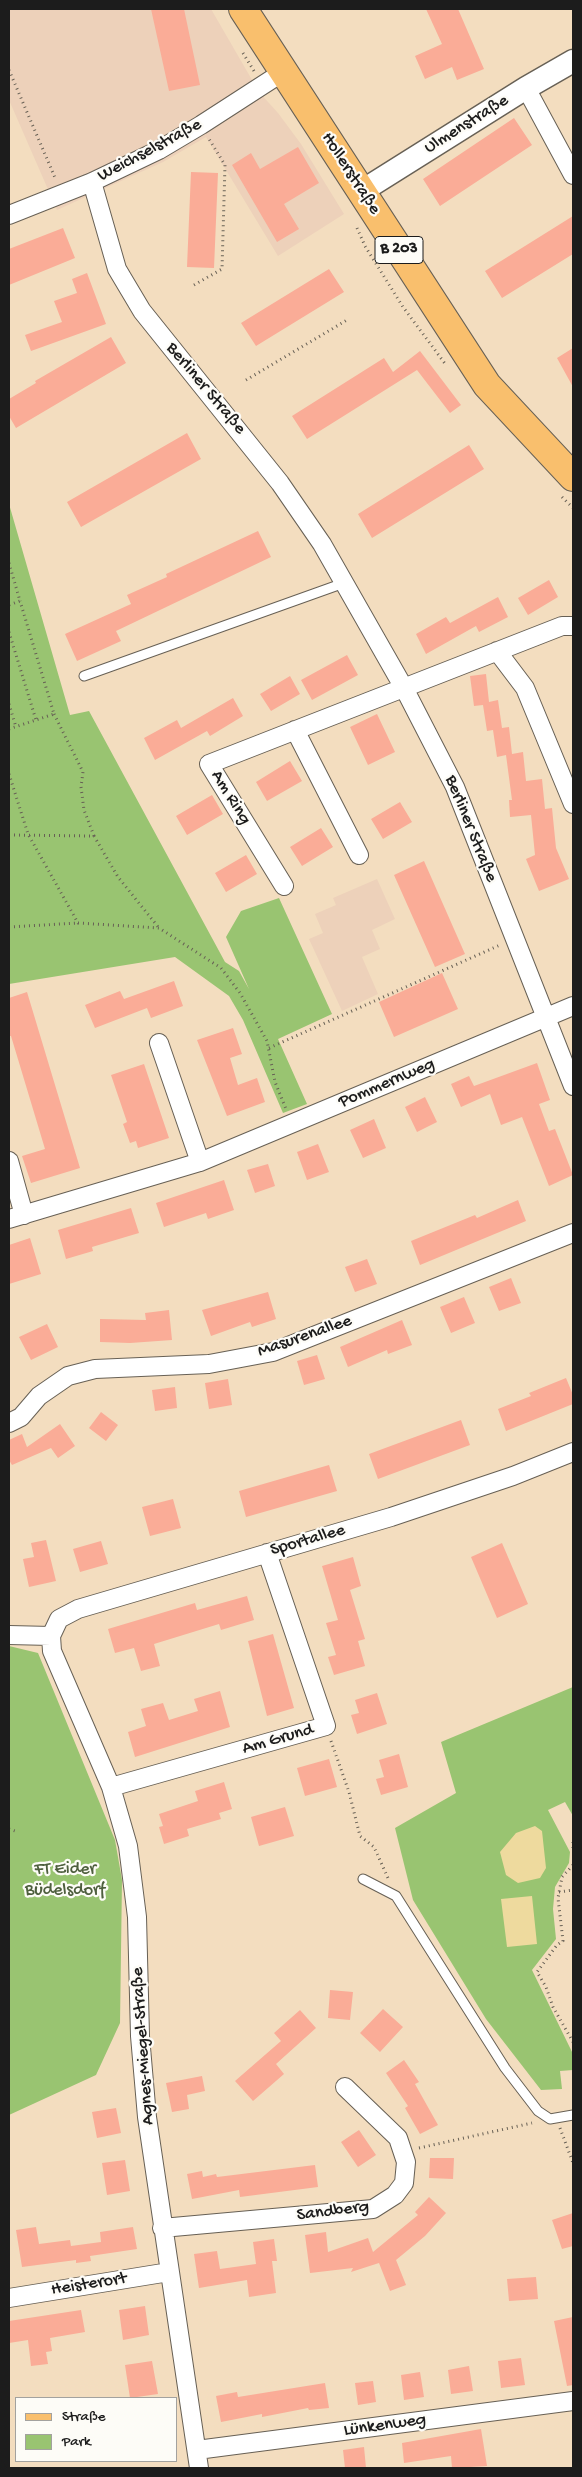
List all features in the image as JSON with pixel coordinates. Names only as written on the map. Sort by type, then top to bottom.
[{"type":"main road","name":"Hollerstraße","points":[[243,9],[487,385],[573,477]]},
{"type":"street","name":"Ulmenstraße","points":[[362,192],[526,88],[573,61]]},
{"type":"street","name":"Weichselstraße","points":[[9,214],[92,182],[159,150],[201,126],[283,72]]},
{"type":"street","points":[[526,88],[573,175]]},
{"type":"street","name":"Berliner Straße","points":[[92,182],[117,269],[142,310],[178,358],[260,454],[322,544],[404,688],[455,787],[573,1086]]},
{"type":"street","name":"Am Ring","points":[[284,886],[208,764],[562,626],[573,626]]},
{"type":"street","points":[[497,652],[525,688],[573,804]]},
{"type":"street","points":[[295,730],[359,855]]},
{"type":"street","name":"Pommernweg","points":[[9,1161],[16,1217],[200,1162],[573,1006]]},
{"type":"street","points":[[159,1043],[200,1162]]},
{"type":"street","name":"Masurenallee","points":[[9,1423],[21,1417],[39,1396],[68,1376],[95,1369],[209,1364],[273,1352],[573,1233]]},
{"type":"street","name":"Sportallee","points":[[51,1636],[59,1619],[78,1609],[451,1498],[573,1452]]},
{"type":"street","name":"Am Grund","points":[[111,1787],[326,1726],[267,1553]]},
{"type":"street","points":[[9,1635],[51,1636]]},
{"type":"street","name":"Agnes-Miegel-Straße","points":[[51,1636],[52,1651],[111,1787],[128,1846],[137,1917],[140,2036],[147,2117],[168,2272],[199,2468]]},
{"type":"street","name":"Sandberg","points":[[162,2228],[373,2209],[395,2195],[404,2183],[406,2162],[398,2138],[345,2087]]},
{"type":"street","name":"Heisterort","points":[[9,2298],[168,2272]]},
{"type":"street","name":"Lünkenweg","points":[[197,2450],[573,2401]]},
{"type":"lane","points":[[84,676],[344,583]]},
{"type":"lane","points":[[363,1879],[396,1896],[505,2068],[538,2111],[553,2118],[573,2114]]},
{"type":"path","points":[[9,71],[62,194]]},
{"type":"path","points":[[194,285],[222,269],[226,165],[201,126]]},
{"type":"path","points":[[246,380],[347,320]]},
{"type":"path","points":[[9,563],[54,714],[83,772],[81,787],[84,810],[94,836],[118,877],[159,928],[221,968],[240,992],[267,1041],[275,1082],[292,1124]]},
{"type":"path","points":[[9,605],[20,601]]},
{"type":"path","points":[[9,632],[36,720]]},
{"type":"path","points":[[9,704],[16,727]]},
{"type":"path","points":[[9,729],[54,714]]},
{"type":"path","points":[[9,774],[28,834],[78,923]]},
{"type":"path","points":[[9,834],[94,836]]},
{"type":"path","points":[[9,926],[78,923],[159,928]]},
{"type":"path","points":[[269,1048],[515,938]]},
{"type":"path","points":[[326,1726],[349,1792],[360,1836],[374,1847],[396,1896]]},
{"type":"path","points":[[9,1829],[15,1831]]},
{"type":"path","points":[[573,1842],[573,1849]]},
{"type":"path","points":[[573,1864],[562,1877],[558,1898],[563,1941],[557,1945],[538,1972],[553,2007],[573,2042]]},
{"type":"path","points":[[559,1892],[573,1890]]},
{"type":"path","points":[[403,2152],[553,2118],[573,2163]]},
{"type":"shaded area","points":[[9,9],[211,9],[259,92],[278,113],[301,144],[344,214],[278,256],[206,137],[163,162],[57,210],[9,100]]},
{"type":"shaded area","points":[[377,879],[395,919],[372,930],[380,949],[362,957],[378,994],[342,1011],[309,939],[323,933],[315,914],[336,905],[333,898]]},
{"type":"green space","points":[[9,504],[70,715],[89,711],[225,962],[239,971],[249,989],[226,937],[241,911],[279,898],[332,1014],[278,1039],[307,1104],[283,1113],[243,1020],[229,996],[175,957],[9,984]]},
{"type":"green space","name":"FT Eider Büdelsdorf","points":[[9,1646],[38,1653],[115,1840],[122,1880],[120,2023],[96,2075],[9,2115]]},
{"type":"green space","points":[[573,1687],[573,1816],[565,1802],[548,1810],[570,1852],[569,1863],[555,1887],[553,1909],[556,1939],[532,1970],[573,2054],[573,2070],[560,2071],[562,2089],[541,2090],[486,2019],[413,1900],[395,1828],[456,1793],[441,1742]]},
{"type":"sand","points":[[535,1826],[542,1831],[546,1868],[540,1878],[518,1883],[506,1875],[500,1852],[516,1833]]},
{"type":"sand","points":[[532,1896],[537,1944],[507,1947],[501,1899]]},
{"type":"building","points":[[151,9],[184,9],[200,85],[169,91]]},
{"type":"building","points":[[426,9],[458,9],[484,69],[457,80],[452,67],[425,79],[415,56],[442,44]]},
{"type":"building","points":[[514,118],[532,145],[440,206],[423,179]]},
{"type":"building","points":[[298,147],[319,183],[284,204],[299,229],[277,242],[232,165],[251,153],[260,169]]},
{"type":"building","points":[[191,172],[218,173],[214,268],[187,267]]},
{"type":"building","points":[[573,216],[573,254],[502,298],[485,271]]},
{"type":"building","points":[[63,228],[75,258],[9,285],[9,249]]},
{"type":"building","points":[[329,269],[344,292],[256,346],[241,323]]},
{"type":"building","points":[[87,273],[106,324],[31,351],[25,335],[62,322],[54,301],[77,293],[72,279]]},
{"type":"building","points":[[111,337],[126,363],[16,428],[9,416],[9,399],[36,383],[35,381]]},
{"type":"building","points":[[573,348],[573,387],[557,358]]},
{"type":"building","points":[[420,351],[461,405],[450,413],[417,370],[307,439],[292,416],[384,358],[393,372]]},
{"type":"building","points":[[187,433],[201,459],[81,527],[67,502]]},
{"type":"building","points":[[469,445],[484,469],[372,538],[358,514]]},
{"type":"building","points":[[258,531],[271,557],[116,631],[121,641],[77,661],[65,634],[131,604],[127,595],[167,577],[166,574]]},
{"type":"building","points":[[549,580],[558,597],[528,615],[518,598]]},
{"type":"building","points":[[498,597],[508,617],[479,632],[476,626],[426,654],[416,634],[446,617],[450,623]]},
{"type":"building","points":[[347,655],[358,675],[312,700],[301,680]]},
{"type":"building","points":[[486,674],[489,702],[498,700],[502,728],[509,727],[512,754],[523,752],[526,781],[542,779],[545,809],[552,808],[556,848],[569,879],[539,891],[526,859],[535,855],[531,815],[510,817],[509,800],[512,800],[506,755],[497,757],[493,730],[487,731],[483,705],[474,706],[470,676]]},
{"type":"building","points":[[290,676],[300,694],[271,711],[260,694]]},
{"type":"building","points":[[233,698],[243,716],[210,736],[207,731],[155,760],[144,738],[177,720],[181,728]]},
{"type":"building","points":[[377,714],[395,752],[368,765],[350,727]]},
{"type":"building","points":[[290,761],[302,781],[267,801],[256,782]]},
{"type":"building","points":[[212,795],[223,814],[187,835],[176,816]]},
{"type":"building","points":[[400,802],[412,822],[383,839],[371,819]]},
{"type":"building","points":[[321,828],[333,847],[302,866],[290,847]]},
{"type":"building","points":[[246,855],[257,874],[226,892],[215,873]]},
{"type":"building","points":[[424,861],[465,954],[435,967],[394,875]]},
{"type":"building","points":[[442,973],[458,1009],[394,1037],[379,1002]]},
{"type":"building","points":[[174,981],[183,1006],[151,1018],[147,1008],[95,1028],[85,1005],[120,991],[124,999]]},
{"type":"building","points":[[27,992],[80,1168],[31,1183],[22,1156],[45,1149],[11,1036],[9,1036],[9,998]]},
{"type":"building","points":[[233,1028],[242,1054],[230,1058],[238,1085],[257,1078],[265,1102],[227,1116],[197,1040]]},
{"type":"building","points":[[537,1063],[550,1100],[539,1104],[549,1131],[555,1129],[573,1175],[549,1186],[522,1117],[501,1125],[490,1094],[461,1107],[451,1084],[469,1076],[474,1086]]},
{"type":"building","points":[[144,1064],[169,1138],[138,1148],[136,1141],[130,1143],[123,1124],[127,1122],[111,1075]]},
{"type":"building","points":[[425,1097],[437,1122],[417,1132],[405,1107]]},
{"type":"building","points":[[374,1119],[386,1148],[363,1158],[350,1130]]},
{"type":"building","points":[[318,1144],[329,1172],[307,1180],[297,1152]]},
{"type":"building","points":[[268,1164],[275,1186],[255,1193],[247,1170]]},
{"type":"building","points":[[224,1180],[234,1210],[208,1219],[206,1213],[164,1227],[156,1203]]},
{"type":"building","points":[[518,1200],[526,1221],[420,1265],[411,1241],[475,1215],[477,1218]]},
{"type":"building","points":[[131,1208],[139,1233],[92,1247],[93,1251],[66,1259],[58,1230]]},
{"type":"building","points":[[30,1238],[41,1274],[9,1284],[9,1245]]},
{"type":"building","points":[[367,1259],[377,1284],[355,1292],[345,1267]]},
{"type":"building","points":[[511,1278],[521,1303],[499,1311],[489,1287]]},
{"type":"building","points":[[268,1292],[276,1319],[252,1327],[250,1322],[211,1336],[202,1310]]},
{"type":"building","points":[[464,1297],[475,1323],[451,1333],[440,1307]]},
{"type":"building","points":[[169,1310],[172,1340],[130,1343],[100,1342],[100,1319],[146,1320],[145,1313]]},
{"type":"building","points":[[402,1320],[412,1345],[388,1354],[387,1350],[348,1367],[340,1347]]},
{"type":"building","points":[[47,1324],[58,1347],[31,1360],[19,1337]]},
{"type":"building","points":[[317,1355],[325,1379],[304,1385],[297,1361]]},
{"type":"building","points":[[566,1378],[573,1395],[573,1404],[506,1431],[498,1409],[531,1396],[529,1393]]},
{"type":"building","points":[[228,1379],[232,1405],[209,1409],[205,1383]]},
{"type":"building","points":[[175,1387],[177,1408],[155,1411],[152,1390]]},
{"type":"building","points":[[101,1412],[118,1425],[106,1441],[89,1428]]},
{"type":"building","points":[[461,1420],[470,1445],[378,1479],[369,1454]]},
{"type":"building","points":[[60,1424],[75,1446],[58,1458],[51,1448],[12,1465],[9,1460],[9,1440],[22,1434],[27,1447]]},
{"type":"building","points":[[329,1465],[337,1491],[246,1517],[239,1491]]},
{"type":"building","points":[[173,1499],[181,1528],[150,1536],[142,1507]]},
{"type":"building","points":[[46,1540],[56,1581],[29,1587],[23,1559],[34,1557],[31,1543]]},
{"type":"building","points":[[101,1541],[108,1564],[80,1572],[73,1549]]},
{"type":"building","points":[[502,1543],[528,1604],[497,1618],[471,1557]]},
{"type":"building","points":[[353,1557],[361,1586],[350,1590],[365,1639],[358,1641],[365,1666],[334,1675],[328,1657],[336,1655],[326,1623],[338,1620],[322,1566]]},
{"type":"building","points":[[247,1596],[254,1620],[221,1630],[219,1624],[154,1644],[160,1666],[141,1671],[134,1648],[115,1653],[108,1629],[195,1603],[197,1610]]},
{"type":"building","points":[[273,1634],[294,1708],[267,1716],[248,1641]]},
{"type":"building","points":[[220,1691],[230,1727],[135,1757],[128,1732],[146,1726],[141,1709],[163,1703],[169,1720],[198,1711],[194,1699]]},
{"type":"building","points":[[377,1693],[387,1724],[357,1734],[351,1715],[359,1713],[355,1700]]},
{"type":"building","points":[[399,1754],[408,1787],[381,1795],[376,1779],[384,1777],[379,1760]]},
{"type":"building","points":[[329,1759],[337,1787],[305,1796],[297,1768]]},
{"type":"building","points":[[224,1782],[232,1809],[219,1813],[221,1819],[187,1829],[189,1836],[164,1844],[159,1827],[163,1826],[159,1814],[198,1801],[195,1791]]},
{"type":"building","points":[[285,1807],[294,1836],[259,1846],[251,1817]]},
{"type":"building","points":[[330,1990],[353,1992],[350,2020],[328,2018]]},
{"type":"building","points":[[383,2009],[403,2027],[380,2052],[360,2033]]},
{"type":"building","points":[[300,2010],[316,2028],[276,2064],[284,2074],[253,2101],[235,2081],[281,2041],[274,2033]]},
{"type":"building","points":[[404,2060],[419,2082],[415,2084],[438,2125],[420,2134],[405,2108],[408,2106],[386,2073]]},
{"type":"building","points":[[202,2076],[205,2091],[187,2095],[189,2109],[172,2112],[166,2083]]},
{"type":"building","points":[[116,2108],[121,2133],[97,2138],[92,2112]]},
{"type":"building","points":[[359,2130],[376,2155],[358,2167],[341,2142]]},
{"type":"building","points":[[430,2158],[454,2158],[453,2179],[429,2178]]},
{"type":"building","points":[[125,2160],[130,2191],[107,2195],[102,2163]]},
{"type":"building","points":[[315,2165],[318,2187],[240,2197],[239,2190],[192,2199],[187,2174],[202,2171],[203,2177],[216,2174],[217,2177]]},
{"type":"building","points":[[429,2197],[446,2213],[425,2236],[396,2260],[406,2285],[390,2291],[379,2263],[351,2272],[353,2268],[310,2273],[305,2235],[326,2232],[328,2252],[368,2238],[373,2252],[418,2215],[415,2212]]},
{"type":"building","points":[[573,2213],[573,2246],[562,2249],[552,2220]]},
{"type":"building","points":[[36,2227],[39,2244],[70,2240],[71,2246],[101,2242],[100,2232],[133,2227],[137,2249],[90,2256],[91,2261],[76,2263],[76,2260],[22,2267],[16,2230]]},
{"type":"building","points":[[274,2239],[277,2261],[272,2261],[276,2293],[249,2297],[247,2280],[199,2288],[194,2254],[217,2251],[220,2269],[256,2264],[253,2242]]},
{"type":"building","points":[[536,2277],[538,2299],[509,2301],[507,2279]]},
{"type":"building","points":[[145,2306],[149,2335],[123,2340],[119,2310]]},
{"type":"building","points":[[81,2310],[85,2332],[50,2338],[52,2351],[46,2352],[48,2364],[31,2366],[28,2340],[9,2343],[9,2321]]},
{"type":"building","points":[[573,2317],[573,2385],[567,2386],[554,2321]]},
{"type":"building","points":[[521,2358],[525,2385],[501,2388],[498,2361]]},
{"type":"building","points":[[152,2361],[158,2394],[130,2397],[125,2365]]},
{"type":"building","points":[[469,2366],[473,2391],[451,2394],[448,2370]]},
{"type":"building","points":[[420,2372],[424,2397],[404,2400],[401,2375]]},
{"type":"building","points":[[373,2381],[376,2402],[358,2405],[355,2383]]},
{"type":"building","points":[[325,2383],[329,2408],[309,2410],[308,2408],[262,2417],[262,2414],[221,2422],[216,2396],[237,2392],[238,2397]]},
{"type":"building","points":[[481,2429],[487,2466],[452,2468],[451,2456],[404,2463],[402,2443]]},
{"type":"building","points":[[364,2447],[366,2468],[345,2468],[343,2450]]}]
